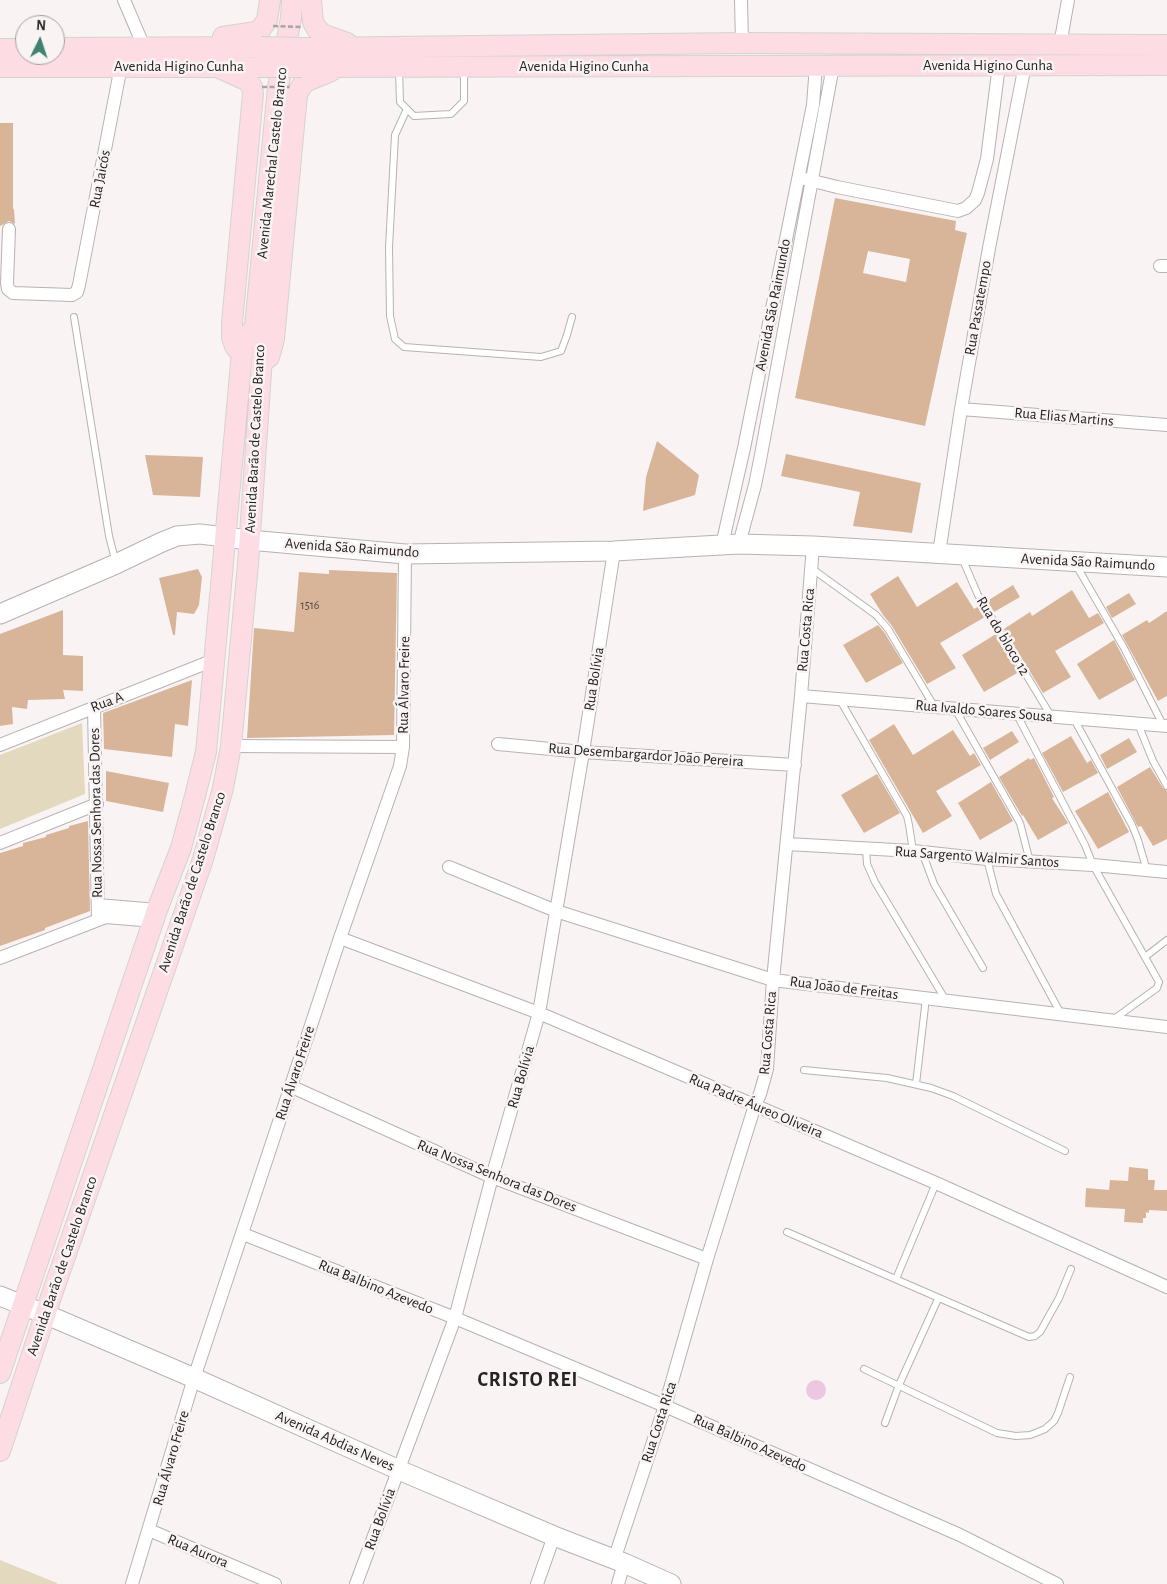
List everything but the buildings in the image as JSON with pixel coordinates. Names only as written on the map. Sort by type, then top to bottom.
[{"type":"main road","points":[[200,47],[223,37],[260,30],[267,20],[270,0]]},
{"type":"main road","name":"Avenida Marechal Castelo Branco","points":[[255,326],[278,87],[292,0]]},
{"type":"main road","points":[[311,0],[313,22],[317,30],[324,35],[358,47]]},
{"type":"main road","name":"Avenida Higino Cunha","points":[[302,58],[358,47],[742,43],[1167,45]]},
{"type":"main road","name":"Avenida Higino Cunha","points":[[65,48],[200,47],[260,57],[302,58],[342,67],[1167,65]]},
{"type":"main road","points":[[0,49],[15,49]]},
{"type":"main road","name":"Avenida Higino Cunha","points":[[0,67],[215,66],[260,57]]},
{"type":"main road","points":[[215,66],[248,81],[252,87],[253,94],[232,324],[232,338],[242,355]]},
{"type":"main road","points":[[261,363],[268,357],[274,339],[297,94],[307,81],[342,67]]},
{"type":"main road","name":"Avenida Barão de Castelo Branco","points":[[0,1373],[180,848],[196,796],[206,752],[243,341],[255,326],[262,343],[249,540],[231,746],[221,796],[203,859],[45,1314],[0,1451]]},
{"type":"street","points":[[124,0],[144,47]]},
{"type":"street","points":[[741,0],[742,43]]},
{"type":"street","points":[[1060,44],[1068,0]]},
{"type":"street","name":"Avenida São Raimundo","points":[[731,544],[744,448],[799,177],[824,65]]},
{"type":"street","name":"Avenida São Raimundo","points":[[731,544],[759,468],[812,180],[824,65]]},
{"type":"street","points":[[799,177],[845,189],[958,211],[966,208],[975,200],[978,193],[986,159],[999,65]]},
{"type":"street","name":"Rua Passatempo","points":[[939,553],[961,408],[989,248],[1025,65]]},
{"type":"street","name":"Rua Jaicós","points":[[9,229],[8,289],[13,293],[72,295],[77,292],[121,66]]},
{"type":"street","points":[[986,159],[1006,160]]},
{"type":"street","name":"Rua Elias Martins","points":[[961,408],[1167,425]]},
{"type":"street","name":"Avenida São Raimundo","points":[[0,614],[177,536],[200,534],[405,554],[614,551],[731,544],[813,546],[1167,567]]},
{"type":"street","name":"Rua Costa Rica","points":[[618,1584],[619,1562],[707,1259],[767,1069],[773,980],[801,696],[813,546]]},
{"type":"street","name":"Rua Bolívia","points":[[356,1584],[455,1318],[492,1177],[539,1013],[583,752],[614,551]]},
{"type":"street","name":"Rua Álvaro Freire","points":[[132,1584],[194,1378],[243,1234],[290,1086],[400,766],[403,747],[405,554]]},
{"type":"street","name":"Rua A","points":[[0,745],[214,660]]},
{"type":"street","name":"Rua Ivaldo Soares Sousa","points":[[801,696],[1165,726]]},
{"type":"street","name":"Rua Nossa Senhora das Dores","points":[[94,707],[98,905],[102,919]]},
{"type":"street","name":"Rua Desembargardor João Pereira","points":[[498,744],[583,752],[794,765]]},
{"type":"street","points":[[231,746],[403,747]]},
{"type":"street","points":[[0,844],[97,804]]},
{"type":"street","name":"Rua Sargento Walmir Santos","points":[[787,844],[866,848],[1167,872]]},
{"type":"street","name":"Rua João de Freitas","points":[[449,867],[556,911],[773,980],[1167,1027]]},
{"type":"street","points":[[98,905],[156,916]]},
{"type":"street","points":[[0,958],[102,919],[156,916]]},
{"type":"street","name":"Rua Padre Áureo Oliveira","points":[[340,938],[539,1013],[936,1183],[1167,1287]]},
{"type":"street","name":"Rua Nossa Senhora das Dores","points":[[290,1086],[492,1177],[707,1259]]},
{"type":"street","name":"Rua Balbino Azevedo","points":[[243,1234],[455,1318],[665,1406],[960,1535],[1057,1584]]},
{"type":"street","name":"Avenida Abdias Neves","points":[[0,1296],[194,1378],[398,1470],[671,1584]]},
{"type":"street","name":"Rua Aurora","points":[[149,1530],[275,1584]]},
{"type":"street","points":[[537,1584],[554,1536]]},
{"type":"lane","points":[[399,66],[400,102],[414,116],[450,114],[464,101],[464,66]]},
{"type":"lane","points":[[407,109],[395,135],[388,247],[390,316],[395,339],[404,347],[541,357],[560,351],[572,317]]},
{"type":"lane","points":[[74,317],[108,536],[116,564]]},
{"type":"lane","name":"Rua do bloco 12","points":[[960,554],[978,595],[1051,716]]},
{"type":"lane","points":[[1075,562],[1165,726]]},
{"type":"lane","points":[[812,568],[876,615],[888,629],[934,707]]},
{"type":"lane","points":[[840,699],[907,816],[917,852],[983,968]]},
{"type":"lane","points":[[955,708],[1020,824],[1030,862]]},
{"type":"lane","points":[[1016,713],[1085,845],[1093,865],[1159,982],[1157,988],[1113,1020]]},
{"type":"lane","points":[[1074,718],[1132,825],[1147,871]]},
{"type":"lane","points":[[1138,723],[1153,761],[1167,786]]},
{"type":"lane","points":[[866,848],[868,864],[875,882],[946,1000]]},
{"type":"lane","points":[[987,859],[996,894],[1061,1014]]},
{"type":"lane","points":[[1145,957],[1167,940]]},
{"type":"lane","points":[[916,1084],[926,998]]},
{"type":"lane","points":[[804,1070],[888,1078],[916,1084],[954,1096],[1065,1152]]},
{"type":"lane","points":[[896,1279],[936,1183]]},
{"type":"lane","points":[[787,1232],[1031,1338],[1040,1332],[1053,1310],[1071,1269]]},
{"type":"lane","points":[[885,1423],[899,1385],[938,1299]]},
{"type":"lane","points":[[864,1369],[997,1433],[1016,1436],[1030,1435],[1038,1432],[1054,1421],[1070,1377]]},
{"type":"path","points":[[273,26],[302,27]]},
{"type":"path","points":[[262,87],[291,87]]},
{"type":"shaded area","points":[[82,723],[85,794],[0,829],[0,755]]},
{"type":"shaded area","points":[[816,1380],[823,1383],[826,1390],[823,1397],[816,1400],[809,1397],[806,1390],[809,1383]]},
{"type":"shaded area","points":[[0,1560],[57,1583],[57,1584],[0,1584]]},
{"type":"district","name":"CRISTO REI","points":[[528,1380]]}]
